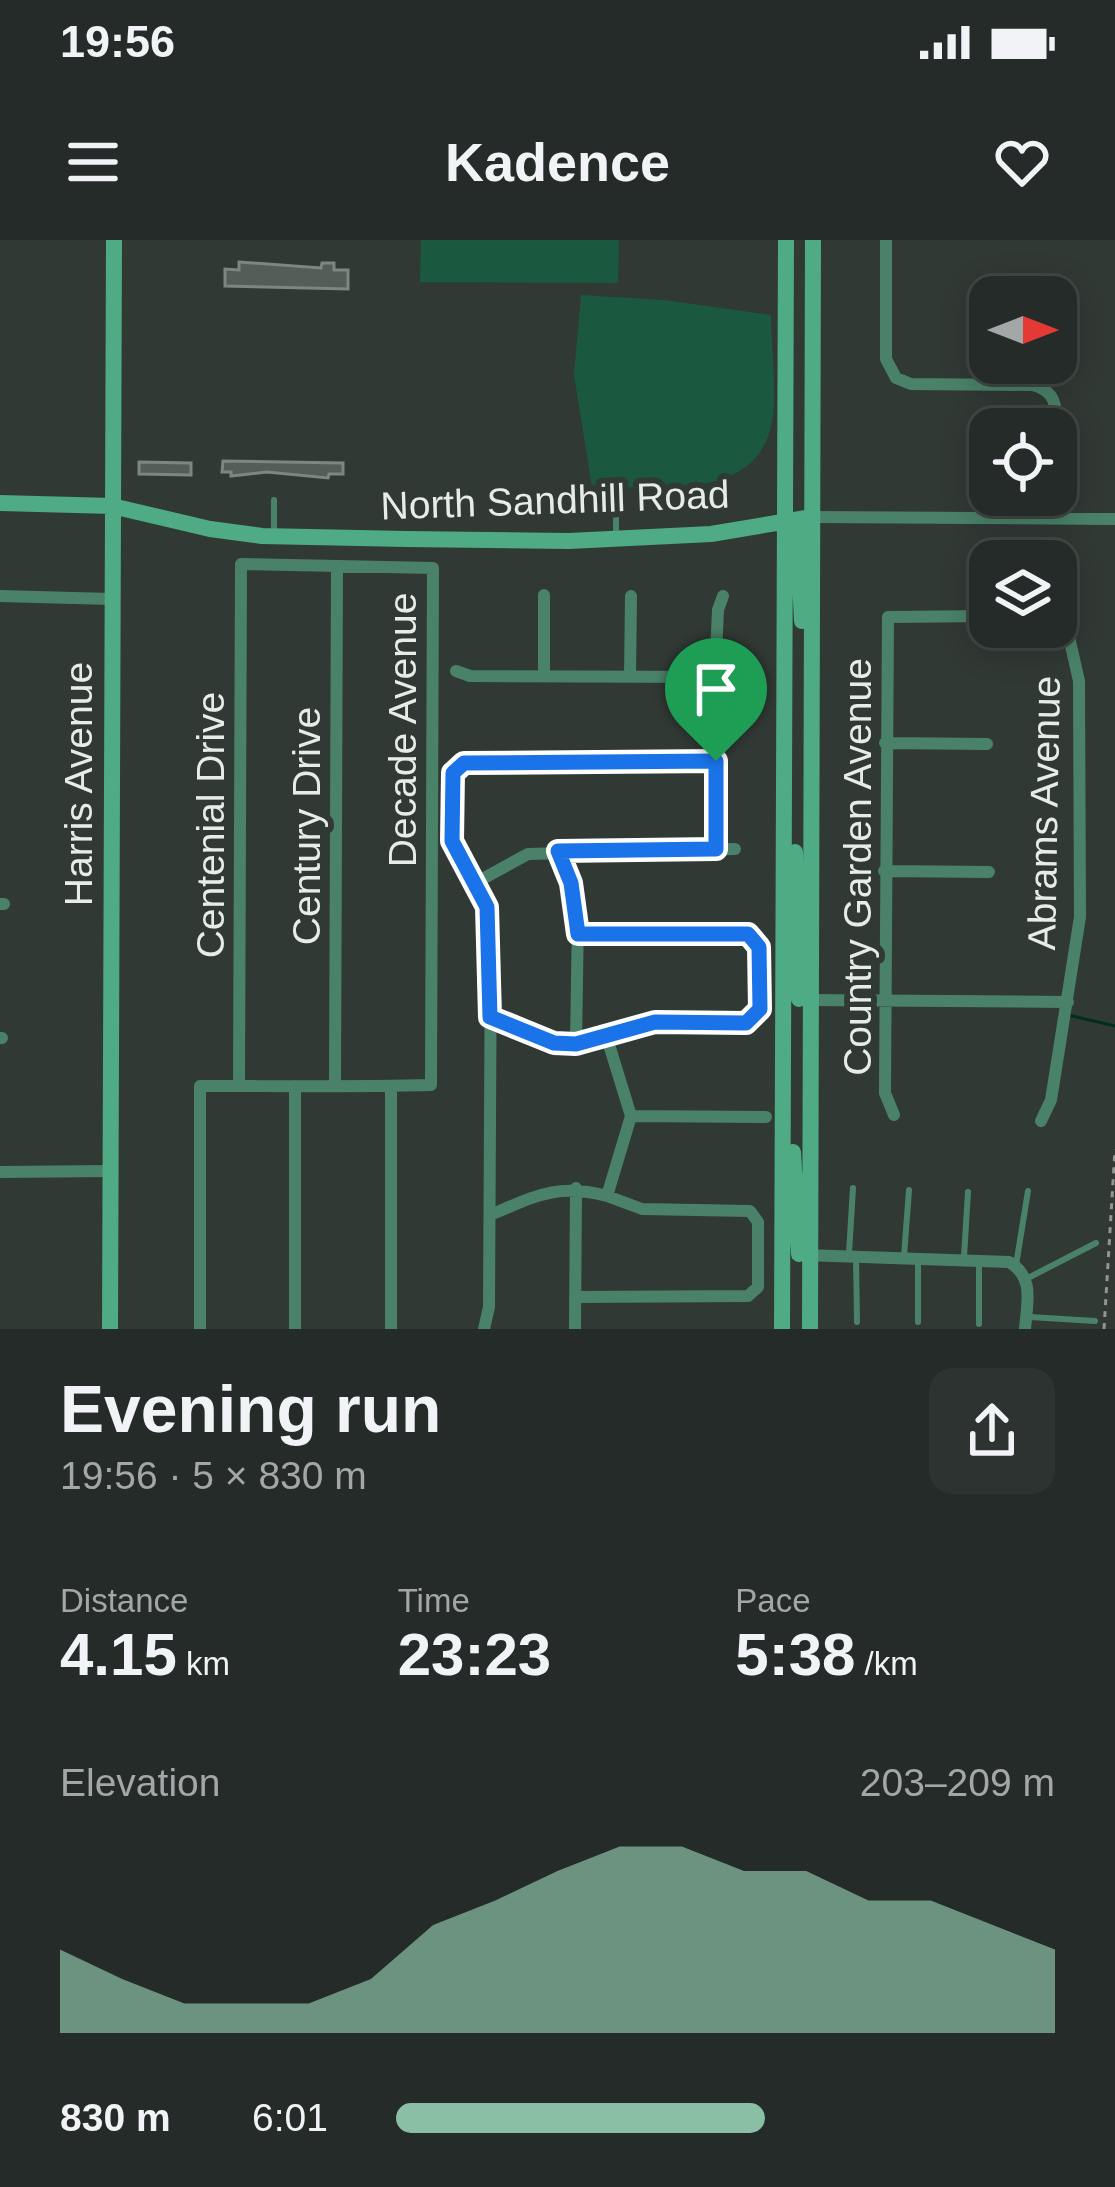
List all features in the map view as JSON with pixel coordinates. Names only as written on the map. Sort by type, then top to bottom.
[{"type":"main road","name":"Harris Avenue","points":[[110,1329],[114,240]]},
{"type":"main road","points":[[782,1329],[797,1254],[798,999],[812,658],[803,628],[786,240]]},
{"type":"main road","points":[[810,1329],[797,1254],[793,1153],[774,1117],[798,999],[784,756],[813,240]]},
{"type":"main road","name":"North Sandhill Road","points":[[0,503],[112,506],[210,529],[274,537],[569,541],[711,534],[798,520]]},
{"type":"street","points":[[886,240],[886,358],[896,378],[911,384],[1033,385],[1052,394],[1056,408]]},
{"type":"street","name":"North Sandhill Road","points":[[798,520],[1115,519]]},
{"type":"street","name":"Decade Avenue","points":[[241,564],[433,568],[431,1085],[391,1086]]},
{"type":"street","name":"Centenial Drive","points":[[239,1086],[241,564]]},
{"type":"street","name":"Century Drive","points":[[334,1086],[338,566]]},
{"type":"street","points":[[544,595],[544,676]]},
{"type":"street","points":[[0,596],[111,599]]},
{"type":"street","points":[[630,677],[631,596]]},
{"type":"street","points":[[716,849],[716,677],[718,610],[723,596]]},
{"type":"street","name":"Country Garden Avenue","points":[[893,1115],[885,1093],[888,617],[969,616]]},
{"type":"street","name":"Abrams Avenue","points":[[1041,1121],[1051,1100],[1080,917],[1079,681],[1070,648]]},
{"type":"street","points":[[455,671],[470,676],[716,677]]},
{"type":"street","points":[[885,743],[987,744]]},
{"type":"street","points":[[484,1329],[489,1307],[490,932],[487,907],[452,841],[453,773],[464,763],[716,761]]},
{"type":"street","points":[[475,883],[528,854],[735,849]]},
{"type":"street","points":[[558,851],[571,883],[578,934],[576,1044]]},
{"type":"street","points":[[884,871],[989,872]]},
{"type":"street","points":[[490,1017],[554,1043],[576,1044],[655,1022],[746,1023],[760,1009],[759,947],[748,934],[578,934]]},
{"type":"street","points":[[798,999],[1068,1002]]},
{"type":"street","points":[[607,1038],[631,1116],[607,1196]]},
{"type":"street","points":[[200,1329],[200,1086],[391,1086],[391,1329]]},
{"type":"street","points":[[295,1329],[296,1086]]},
{"type":"street","points":[[631,1116],[774,1117]]},
{"type":"street","points":[[0,1172],[110,1171]]},
{"type":"street","points":[[490,1215],[552,1189],[577,1188],[642,1209],[750,1211],[758,1222],[758,1287],[748,1296],[575,1297]]},
{"type":"street","points":[[575,1329],[577,1188]]},
{"type":"street","points":[[797,1254],[971,1261],[1022,1272],[1026,1323]]},
{"type":"lane","points":[[274,500],[274,537]]},
{"type":"lane","points":[[616,505],[616,537]]},
{"type":"lane","points":[[853,1188],[857,1322]]},
{"type":"lane","points":[[909,1190],[918,1322]]},
{"type":"lane","points":[[968,1192],[979,1324]]},
{"type":"lane","points":[[1028,1192],[1022,1272],[1096,1243]]},
{"type":"lane","points":[[1026,1323],[1095,1321]]},
{"type":"path","points":[[1104,1329],[1115,1149]]},
{"type":"green space","points":[[421,240],[619,240],[618,283],[420,282]]},
{"type":"green space","points":[[581,295],[664,300],[771,315],[773,416],[760,452],[743,469],[696,485],[592,487],[574,375]]},
{"type":"building","points":[[239,262],[321,268],[322,263],[334,263],[334,270],[348,270],[348,289],[225,286],[225,269],[239,270]]},
{"type":"building","points":[[223,461],[343,463],[343,474],[329,474],[328,478],[267,472],[231,476],[231,472],[222,472]]},
{"type":"building","points":[[139,462],[191,463],[191,475],[139,474]]},
{"type":"waterway","points":[[1068,1015],[1115,1026]]},
{"type":"route","points":[[716,761],[716,849],[558,851],[571,883],[578,934],[748,934],[759,947],[760,1009],[746,1023],[655,1022],[576,1044],[554,1043],[490,1017],[487,907],[452,841],[453,773],[464,763],[716,761]]}]
